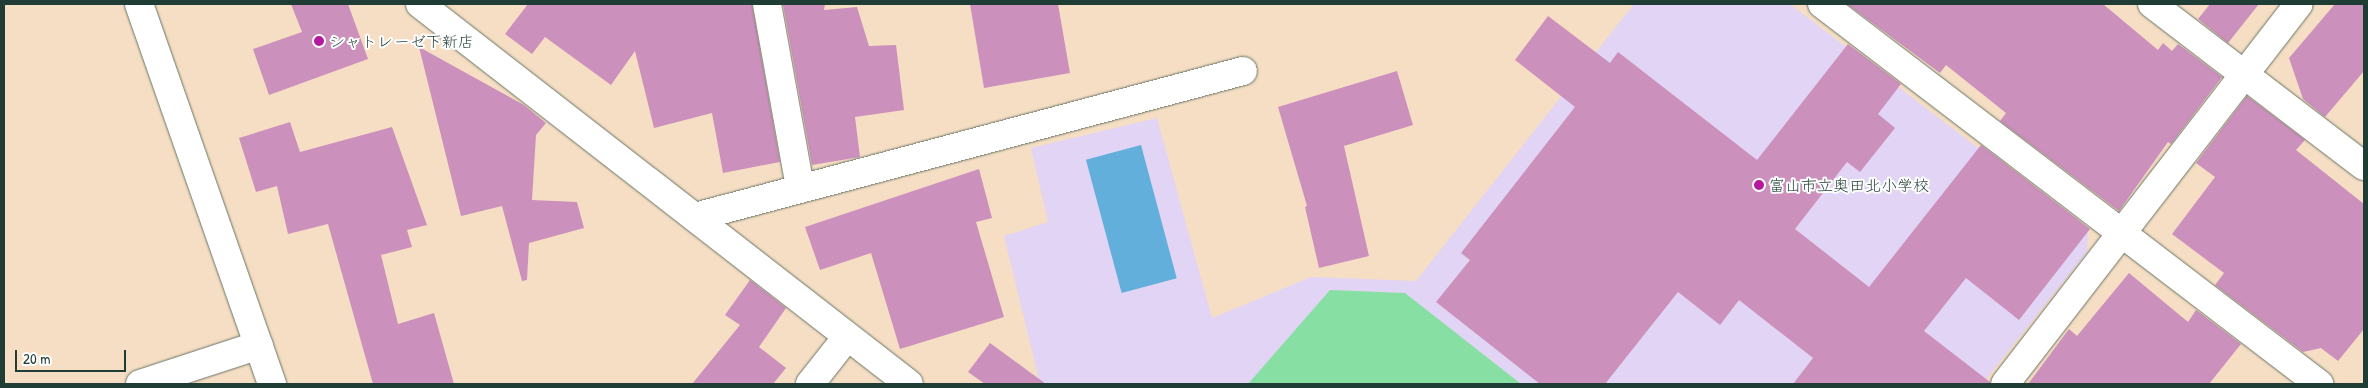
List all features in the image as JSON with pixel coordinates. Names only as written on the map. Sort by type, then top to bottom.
[{"type":"street","points":[[139,4],[260,345],[272,384]]},
{"type":"street","points":[[420,4],[909,384]]},
{"type":"street","points":[[767,4],[800,188]]},
{"type":"street","points":[[1822,4],[2320,384]]},
{"type":"street","points":[[2152,4],[2364,166]]},
{"type":"street","points":[[2005,384],[2123,234],[2299,4]]},
{"type":"street","points":[[695,217],[1243,71]]},
{"type":"street","points":[[810,384],[847,337]]},
{"type":"street","points":[[140,384],[260,345]]},
{"type":"shaded area","name":"富山市立奥田北小学校","points":[[1634,4],[1790,4],[2088,232],[2087,252],[1982,384],[1040,384],[1004,236],[1048,222],[1031,148],[1157,118],[1212,318],[1311,277],[1416,281]]},
{"type":"green space","points":[[1330,290],[1405,293],[1521,384],[1248,384]]},
{"type":"water","points":[[1141,145],[1177,278],[1122,293],[1086,160]]},
{"type":"building","name":"シャトレーゼ下新店","points":[[291,4],[348,4],[368,59],[269,95],[253,49],[302,32]]},
{"type":"building","points":[[528,4],[752,4],[780,162],[723,173],[712,113],[654,128],[635,51],[611,85],[545,37],[532,54],[505,34]]},
{"type":"building","points":[[783,4],[825,4],[824,10],[857,7],[869,46],[896,45],[904,110],[855,117],[860,157],[812,165]]},
{"type":"building","points":[[970,4],[1058,4],[1070,73],[984,88]]},
{"type":"building","points":[[1847,4],[2103,4],[2158,50],[2163,43],[2172,51],[2178,44],[2222,77],[2171,144],[2168,142],[2119,211],[2000,121],[2006,113],[1946,65],[1940,73]]},
{"type":"building","points":[[2210,4],[2259,4],[2228,43],[2198,19]]},
{"type":"building","points":[[2335,4],[2364,4],[2364,71],[2325,117],[2303,99],[2289,58]]},
{"type":"building","points":[[1548,16],[1610,63],[1618,52],[1757,160],[1848,44],[1901,84],[1878,114],[1895,128],[1860,172],[1847,162],[1795,229],[1869,287],[1981,145],[2090,229],[2019,320],[1966,278],[1924,331],[1990,382],[1990,384],[1793,384],[1813,358],[1739,300],[1720,325],[1678,292],[1605,384],[1540,384],[1436,302],[1470,260],[1461,253],[1575,107],[1515,60]]},
{"type":"building","points":[[419,47],[524,105],[546,123],[536,135],[532,200],[577,202],[584,228],[529,243],[527,280],[522,281],[502,206],[461,216]]},
{"type":"building","points":[[1397,71],[1413,125],[1344,146],[1369,256],[1319,268],[1305,207],[1307,206],[1278,107]]},
{"type":"building","points":[[2247,96],[2305,140],[2296,150],[2364,204],[2364,329],[2338,361],[2321,348],[2303,352],[2215,285],[2224,273],[2172,234],[2215,177],[2196,163]]},
{"type":"building","points":[[290,122],[300,152],[392,127],[427,225],[407,230],[412,247],[381,255],[398,324],[434,313],[454,384],[373,384],[328,224],[288,234],[277,186],[256,192],[239,138]]},
{"type":"building","points":[[979,169],[992,218],[976,222],[1004,317],[900,349],[871,253],[820,270],[805,227]]},
{"type":"building","points":[[2129,273],[2188,322],[2196,310],[2241,344],[2209,384],[2028,384],[2069,329],[2077,336]]},
{"type":"building","points":[[750,280],[786,308],[759,347],[786,368],[773,384],[692,384],[740,325],[725,315]]},
{"type":"building","points":[[990,343],[1046,384],[985,384],[968,372]]},
{"type":"place","name":"シャトレーゼ下新店","points":[[319,41]]},
{"type":"place","name":"富山市立奥田北小学校","points":[[1759,185]]}]
